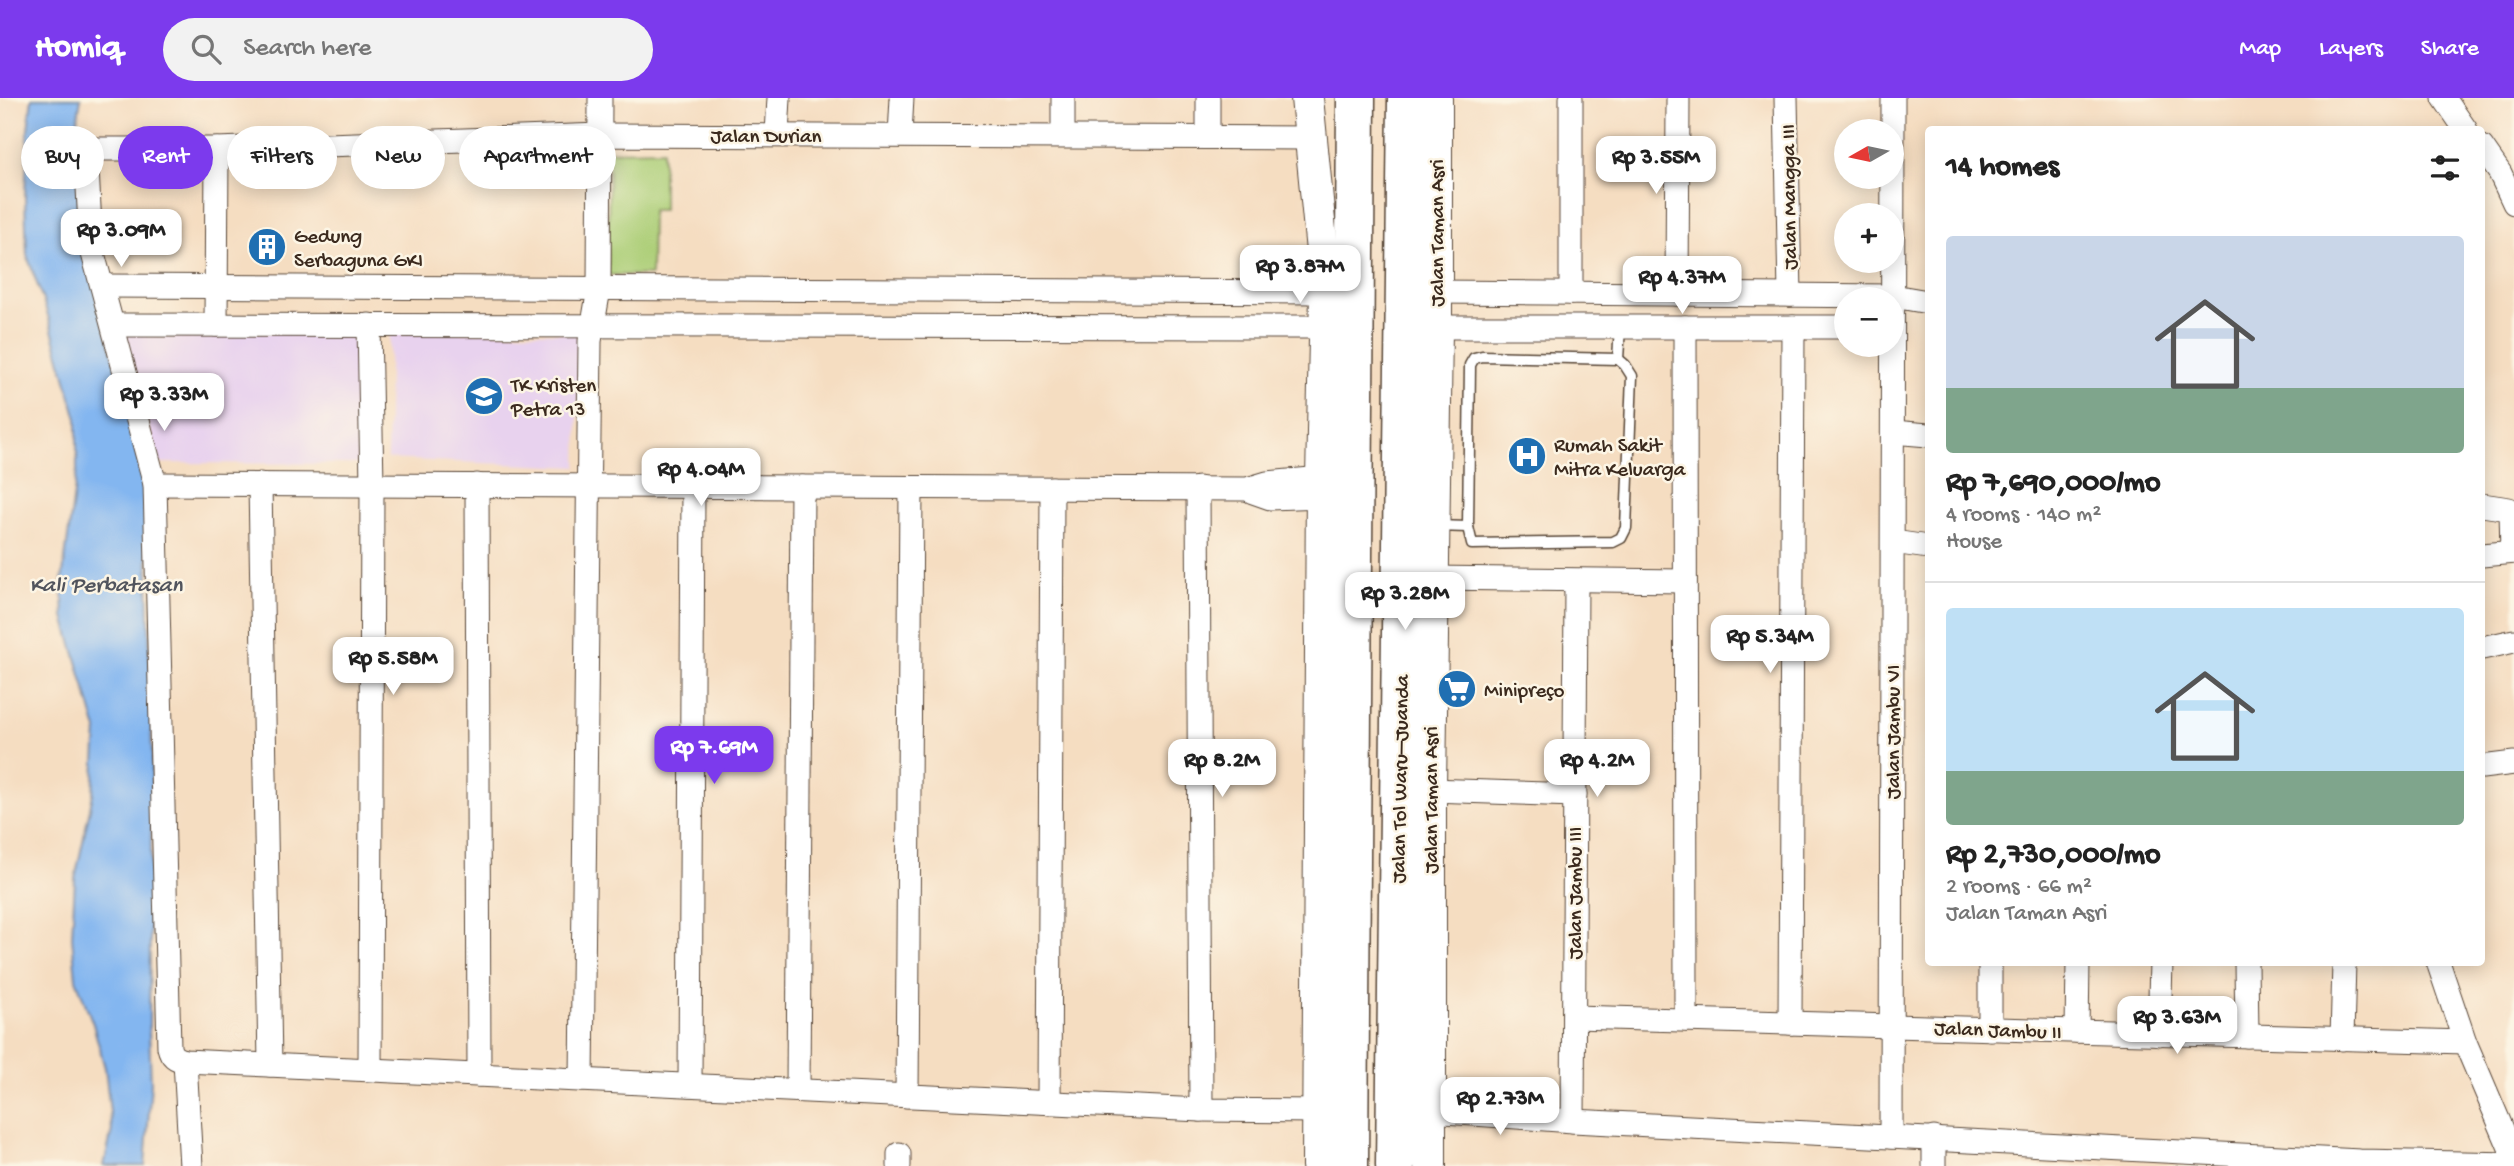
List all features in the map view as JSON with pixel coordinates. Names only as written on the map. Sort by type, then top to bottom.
[{"type":"highway","points":[[1339,98],[1349,1166]]},
{"type":"highway","points":[[1340,283],[1356,98]]},
{"type":"highway","name":"Jalan Tol Waru–Juanda","points":[[1395,1166],[1407,98]]},
{"type":"main road","points":[[1307,98],[1310,138],[1340,283],[1325,327],[1318,1166]]},
{"type":"main road","name":"Jalan Taman Asri","points":[[1430,1166],[1430,790],[1436,98]]},
{"type":"street","points":[[600,98],[600,126]]},
{"type":"street","points":[[777,135],[779,98]]},
{"type":"street","points":[[900,135],[902,98]]},
{"type":"street","points":[[1063,98],[1063,136]]},
{"type":"street","points":[[1208,98],[1208,136]]},
{"type":"street","points":[[1571,98],[1571,293]]},
{"type":"street","points":[[1677,294],[1678,98]]},
{"type":"street","name":"Jalan Mangga III","points":[[1786,98],[1790,295]]},
{"type":"street","name":"Jalan Jambu VI","points":[[1893,98],[1893,287]]},
{"type":"street","points":[[2444,98],[2463,126]]},
{"type":"street","name":"Jalan Durian","points":[[616,135],[1310,138]]},
{"type":"street","name":"Jalan Durian","points":[[103,286],[92,246],[86,149],[217,149],[459,140]]},
{"type":"street","points":[[216,325],[217,149]]},
{"type":"street","points":[[2485,151],[2500,173],[2514,203]]},
{"type":"street","points":[[582,1080],[590,341],[599,289],[600,189]]},
{"type":"street","points":[[1318,1111],[1201,1110],[270,1065],[185,1060],[171,1054],[155,484],[103,286],[599,289],[1340,283]]},
{"type":"street","points":[[1436,292],[1834,295]]},
{"type":"street","points":[[1904,298],[1925,301]]},
{"type":"street","points":[[114,325],[1325,327]]},
{"type":"street","points":[[369,326],[372,485],[370,1069]]},
{"type":"street","points":[[1436,327],[1834,327]]},
{"type":"street","points":[[1685,327],[1686,1020]]},
{"type":"street","points":[[1790,1023],[1793,327]]},
{"type":"street","name":"Jalan Jambu VI","points":[[1891,1137],[1893,357]]},
{"type":"street","points":[[1893,432],[1925,435]]},
{"type":"street","points":[[155,484],[1198,488],[1247,489],[1270,498],[1322,487]]},
{"type":"street","points":[[260,484],[270,1065]]},
{"type":"street","points":[[477,485],[479,1075]]},
{"type":"street","points":[[690,1085],[693,486]]},
{"type":"street","points":[[798,1090],[802,487]]},
{"type":"street","points":[[907,1096],[911,488]]},
{"type":"street","points":[[1049,1103],[1052,488]]},
{"type":"street","points":[[1198,488],[1201,1110]]},
{"type":"street","points":[[2485,506],[2511,511],[2513,552],[2485,555]]},
{"type":"street","points":[[1892,542],[1925,547]]},
{"type":"street","points":[[1432,578],[1576,582],[1685,581]]},
{"type":"street","name":"Jalan Jambu III","points":[[1573,1121],[1576,582]]},
{"type":"street","points":[[2485,647],[2514,641]]},
{"type":"street","points":[[2485,767],[2514,764]]},
{"type":"street","points":[[1430,790],[1575,795]]},
{"type":"street","points":[[1990,966],[1990,1029]]},
{"type":"street","points":[[2077,1031],[2078,966]]},
{"type":"street","points":[[2159,1034],[2161,966]]},
{"type":"street","points":[[2246,966],[2247,1036]]},
{"type":"street","points":[[2343,1039],[2344,966]]},
{"type":"street","points":[[2439,966],[2465,1042],[2514,1157]]},
{"type":"street","name":"Jalan Jambu II","points":[[1574,1017],[2465,1042]]},
{"type":"street","points":[[185,1060],[191,1166]]},
{"type":"street","points":[[1430,1111],[1573,1121],[2360,1161],[2514,1164]]},
{"type":"street","points":[[1934,1138],[1934,1166]]},
{"type":"lane","points":[[1618,359],[1620,327]]},
{"type":"lane","points":[[1474,358],[1618,359],[1625,365],[1632,376],[1626,528],[1621,538],[1613,542],[1472,544],[1468,527],[1470,365],[1474,358]]},
{"type":"lane","points":[[1433,526],[1468,527]]},
{"type":"shaded area","points":[[123,331],[366,333],[362,464],[159,463]]},
{"type":"shaded area","name":"TK Kristen Petra 13","points":[[390,331],[579,333],[577,467],[387,459]]},
{"type":"green space","points":[[663,150],[663,210],[652,210],[651,275],[608,275],[609,189],[616,189],[616,151]]},
{"type":"water","name":"Kali Perbatasan","points":[[32,98],[81,98],[77,126],[28,126]]},
{"type":"water","name":"Kali Perbatasan","points":[[25,189],[79,189],[83,238],[146,486],[152,758],[149,1030],[151,1083],[145,1166],[104,1166],[112,1130],[105,1068],[93,1024],[76,979],[72,937],[75,879],[93,794],[97,730],[64,617],[62,581],[77,471],[77,419],[47,312],[27,255]]},
{"type":"place","name":"Gedung Serbaguna GKI","points":[[267,247]]},
{"type":"place","name":"TK Kristen Petra 13","points":[[484,396]]},
{"type":"place","name":"Rumah Sakit Mitra Keluarga","points":[[1527,456]]},
{"type":"place","name":"Minipreço","points":[[1457,689]]}]
